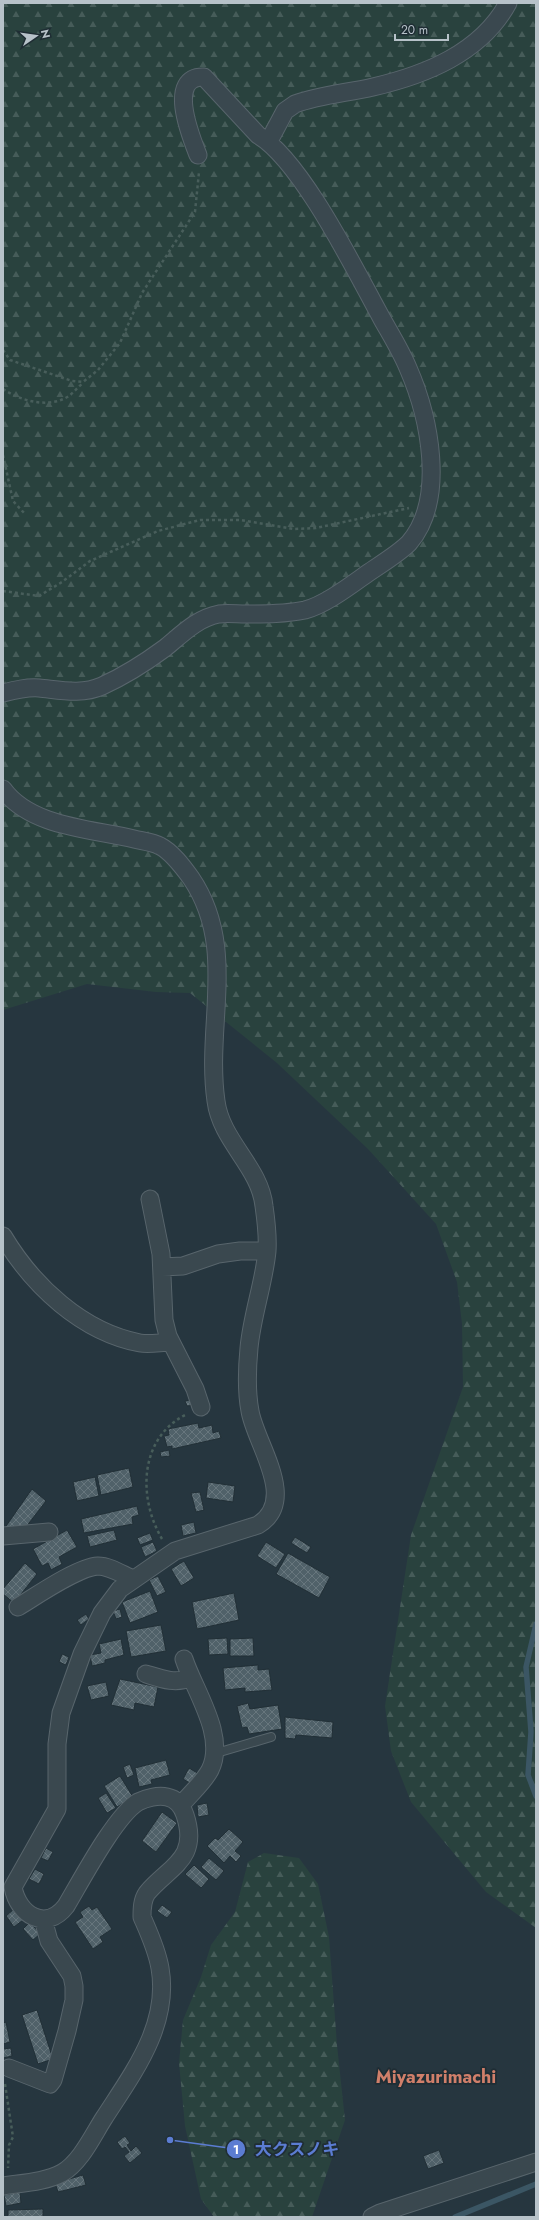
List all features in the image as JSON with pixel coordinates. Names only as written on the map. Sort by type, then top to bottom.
[{"type":"street","points":[[269,141],[285,111],[295,104],[374,87],[439,66],[468,48],[487,32],[501,16],[508,3]]},
{"type":"street","points":[[3,693],[21,689],[38,688],[54,691],[77,691],[100,687],[127,673],[204,619],[220,614],[270,614],[307,609],[339,592],[408,543],[421,522],[429,503],[432,474],[429,444],[420,398],[408,367],[325,217],[292,168],[269,141],[258,135],[204,77],[195,77],[190,81],[186,90],[183,108],[198,155]]},
{"type":"street","points":[[3,789],[8,796],[30,812],[56,822],[160,846],[183,866],[199,890],[212,920],[217,953],[217,1012],[213,1069],[216,1102],[220,1120],[228,1136],[259,1186],[264,1204],[267,1251],[250,1338],[246,1376],[250,1412],[270,1463],[274,1488],[273,1511],[267,1520],[258,1525],[171,1553],[120,1589],[102,1613],[82,1654],[61,1713],[57,1744],[57,1809],[13,1888],[10,1901],[29,1914],[43,1919],[56,1916],[62,1911],[122,1816],[137,1803],[147,1798],[166,1797],[174,1799],[181,1805],[187,1821],[188,1832],[186,1850],[177,1866],[146,1894],[142,1908],[142,1917],[160,1967],[162,1984],[157,2020],[144,2055],[91,2139],[70,2167],[54,2176],[5,2180]]},
{"type":"street","points":[[150,1199],[157,1230],[162,1267],[161,1290],[164,1320],[171,1342],[195,1388],[201,1407]]},
{"type":"street","points":[[3,1236],[12,1252],[49,1295],[87,1322],[111,1335],[142,1343],[171,1342]]},
{"type":"street","points":[[162,1267],[183,1266],[218,1254],[240,1251],[267,1251]]},
{"type":"street","points":[[3,1536],[49,1532]]},
{"type":"street","points":[[18,1607],[86,1569],[98,1566],[108,1568],[133,1580]]},
{"type":"street","points":[[181,1805],[210,1769],[213,1754],[212,1731],[205,1707],[190,1678],[184,1659]]},
{"type":"street","points":[[146,1674],[171,1682],[183,1681],[190,1678]]},
{"type":"street","points":[[9,2068],[50,2084],[53,2080],[67,2031],[74,2000],[72,1976],[49,1942],[43,1919]]},
{"type":"street","points":[[372,2217],[380,2213],[536,2162]]},
{"type":"lane","points":[[213,1754],[271,1737]]},
{"type":"path","points":[[3,389],[17,398],[37,402],[60,400],[69,395],[98,370],[120,343],[142,293],[195,212],[200,176],[198,155]]},
{"type":"path","points":[[3,350],[10,360],[72,381],[84,382]]},
{"type":"path","points":[[3,456],[13,501],[26,514]]},
{"type":"path","points":[[3,591],[39,596],[62,582],[90,561],[158,531],[200,520],[241,520],[294,529],[316,528],[429,503]]},
{"type":"path","points":[[171,1553],[157,1530],[150,1512],[146,1487],[148,1465],[159,1437],[167,1428],[201,1407]]},
{"type":"path","points":[[5,2180],[8,2145],[13,2137],[4,2079],[4,2072],[9,2068]]},
{"type":"green space","points":[[3,3],[536,3],[536,1928],[486,1892],[411,1802],[391,1751],[385,1706],[411,1535],[463,1387],[462,1324],[457,1282],[436,1224],[368,1149],[277,1063],[190,993],[156,992],[87,984],[3,1010]]},
{"type":"green space","points":[[264,1853],[299,1858],[318,1884],[329,1937],[337,2045],[345,2120],[312,2217],[214,2217],[201,2199],[185,2126],[179,2063],[183,2020],[201,1977],[211,1945],[235,1912],[248,1862]]},
{"type":"building","points":[[194,1399],[196,1405],[187,1406],[185,1401]]},
{"type":"building","points":[[198,1423],[199,1428],[212,1425],[213,1433],[219,1431],[221,1438],[172,1449],[172,1446],[167,1447],[164,1436],[169,1435],[168,1429]]},
{"type":"building","points":[[169,1450],[170,1456],[161,1457],[160,1452]]},
{"type":"building","points":[[129,1468],[133,1487],[101,1495],[97,1475]]},
{"type":"building","points":[[95,1477],[99,1496],[77,1501],[73,1482]]},
{"type":"building","points":[[208,1482],[235,1486],[233,1502],[206,1498]]},
{"type":"building","points":[[32,1489],[46,1501],[26,1527],[4,1529]]},
{"type":"building","points":[[200,1492],[204,1510],[196,1512],[191,1493]]},
{"type":"building","points":[[137,1506],[139,1515],[132,1517],[133,1524],[84,1533],[81,1519]]},
{"type":"building","points":[[194,1522],[196,1533],[183,1536],[181,1525]]},
{"type":"building","points":[[67,1530],[77,1547],[59,1557],[62,1564],[51,1570],[48,1563],[42,1566],[33,1549]]},
{"type":"building","points":[[114,1530],[117,1540],[90,1547],[87,1536]]},
{"type":"building","points":[[150,1533],[153,1540],[140,1545],[137,1538]]},
{"type":"building","points":[[295,1537],[311,1547],[307,1553],[291,1543]]},
{"type":"building","points":[[153,1542],[157,1551],[145,1557],[141,1547]]},
{"type":"building","points":[[266,1542],[285,1554],[276,1568],[257,1556]]},
{"type":"building","points":[[288,1553],[330,1577],[319,1598],[276,1574]]},
{"type":"building","points":[[184,1561],[194,1578],[181,1586],[171,1569]]},
{"type":"building","points":[[25,1563],[37,1574],[14,1603],[3,1594],[3,1589]]},
{"type":"building","points":[[158,1576],[166,1592],[157,1596],[149,1580]]},
{"type":"building","points":[[150,1591],[158,1612],[130,1623],[122,1602]]},
{"type":"building","points":[[234,1593],[239,1620],[197,1629],[192,1602]]},
{"type":"building","points":[[120,1609],[122,1617],[116,1619],[113,1611]]},
{"type":"building","points":[[86,1614],[89,1619],[81,1625],[77,1620]]},
{"type":"building","points":[[161,1625],[166,1651],[131,1657],[126,1631]]},
{"type":"building","points":[[227,1638],[228,1654],[209,1655],[208,1639]]},
{"type":"building","points":[[253,1638],[254,1656],[230,1656],[230,1639]]},
{"type":"building","points":[[121,1639],[124,1655],[105,1660],[105,1663],[92,1666],[90,1655],[101,1653],[99,1644]]},
{"type":"building","points":[[62,1654],[69,1657],[66,1665],[59,1662]]},
{"type":"building","points":[[258,1665],[258,1670],[269,1669],[272,1690],[245,1692],[245,1688],[225,1690],[223,1668]]},
{"type":"building","points":[[120,1679],[158,1687],[154,1707],[135,1703],[134,1710],[111,1705]]},
{"type":"building","points":[[106,1682],[109,1696],[91,1700],[87,1686]]},
{"type":"building","points":[[248,1703],[250,1709],[278,1705],[282,1729],[249,1734],[247,1727],[242,1728],[237,1706]]},
{"type":"building","points":[[285,1717],[333,1722],[332,1738],[296,1735],[295,1739],[285,1738]]},
{"type":"building","points":[[166,1760],[170,1775],[151,1780],[152,1784],[139,1787],[135,1768]]},
{"type":"building","points":[[130,1764],[134,1775],[127,1778],[123,1767]]},
{"type":"building","points":[[189,1768],[199,1774],[193,1785],[183,1779]]},
{"type":"building","points":[[120,1776],[133,1797],[117,1807],[104,1786]]},
{"type":"building","points":[[106,1793],[116,1808],[107,1813],[98,1798]]},
{"type":"building","points":[[207,1803],[209,1815],[198,1817],[197,1805]]},
{"type":"building","points":[[162,1812],[177,1823],[156,1852],[142,1841]]},
{"type":"building","points":[[229,1829],[243,1842],[235,1851],[241,1856],[236,1862],[230,1856],[224,1863],[207,1846],[215,1838],[218,1840]]},
{"type":"building","points":[[46,1848],[53,1852],[48,1861],[41,1858]]},
{"type":"building","points":[[209,1858],[224,1871],[216,1880],[201,1867]]},
{"type":"building","points":[[194,1865],[209,1879],[201,1888],[185,1874]]},
{"type":"building","points":[[35,1869],[44,1874],[39,1884],[29,1879]]},
{"type":"building","points":[[162,1905],[172,1912],[167,1918],[157,1911]]},
{"type":"building","points":[[89,1906],[92,1910],[97,1907],[112,1929],[100,1937],[103,1942],[93,1949],[75,1922],[83,1917],[80,1912]]},
{"type":"building","points":[[14,1909],[23,1920],[14,1927],[6,1916]]},
{"type":"building","points":[[30,1922],[40,1934],[33,1940],[23,1929]]},
{"type":"building","points":[[37,2010],[53,2059],[38,2064],[22,2015]]},
{"type":"building","points":[[6,2022],[10,2042],[3,2044],[3,2023]]},
{"type":"building","points":[[11,2048],[12,2056],[3,2058],[3,2049]]},
{"type":"building","points":[[125,2136],[130,2143],[127,2145],[131,2151],[136,2146],[142,2153],[130,2163],[124,2156],[129,2152],[125,2147],[122,2149],[117,2142]]},
{"type":"building","points":[[439,2150],[444,2163],[428,2169],[423,2156]]},
{"type":"building","points":[[83,2175],[86,2185],[58,2192],[55,2183]]},
{"type":"building","points":[[20,2192],[21,2203],[6,2206],[4,2195]]},
{"type":"building","points":[[43,2209],[43,2217],[8,2217],[8,2210]]},
{"type":"waterway","points":[[536,1624],[526,1667],[531,1732],[528,1775],[536,1796]]},
{"type":"waterway","points":[[455,2217],[536,2184]]},
{"type":"place","name":"大クスノキ","points":[[170,2140]]},
{"type":"district","name":"Miyazurimachi","points":[[436,2077]]}]
